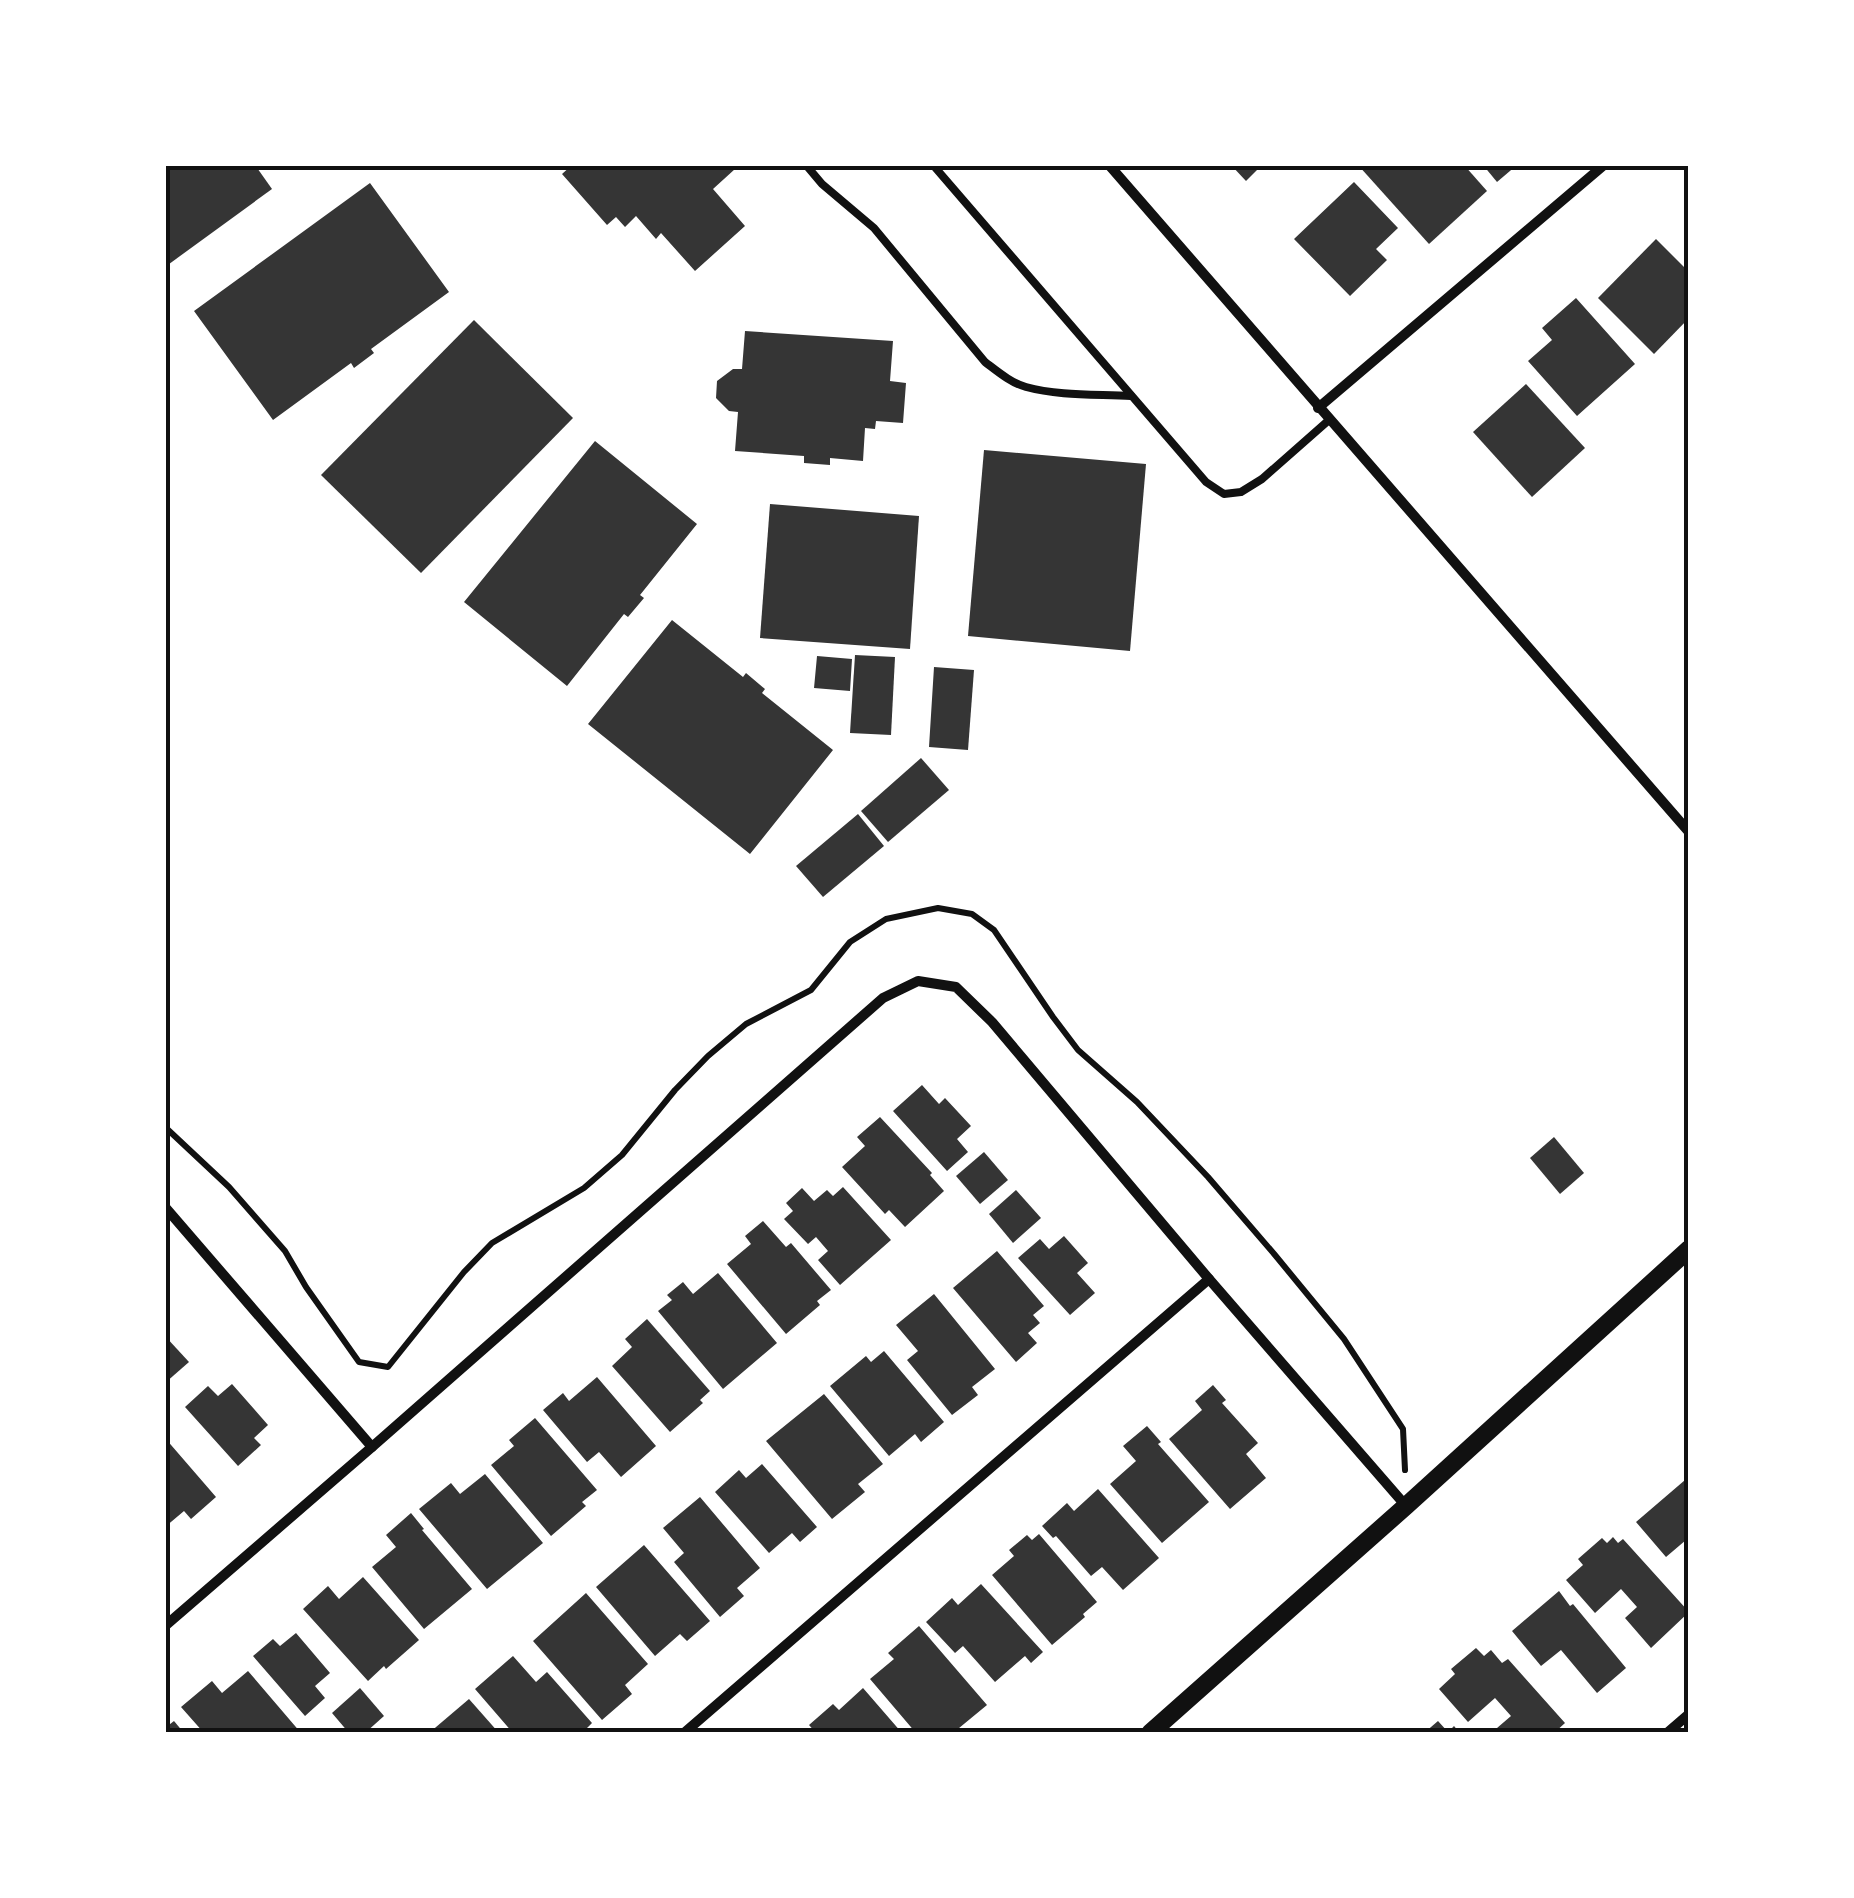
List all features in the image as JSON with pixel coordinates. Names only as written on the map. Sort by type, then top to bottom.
[{"type":"street","points":[[1109,165],[1689,832]]},
{"type":"street","points":[[1318,408],[1604,165]]},
{"type":"street","points":[[165,1626],[883,998],[918,981],[956,987],[992,1022],[1406,1506]]},
{"type":"street","points":[[165,1207],[372,1447]]},
{"type":"street","points":[[1150,1733],[1689,1248]]},
{"type":"street","points":[[684,1733],[1209,1280]]},
{"type":"street","points":[[1668,1733],[1689,1714]]},
{"type":"lane","points":[[806,165],[822,184],[874,228],[985,362],[1006,378],[1037,389],[1132,396]]},
{"type":"lane","points":[[933,165],[1206,482],[1224,494],[1240,492],[1262,479],[1330,420]]},
{"type":"path","points":[[165,1127],[229,1187],[284,1251],[358,1362],[388,1367],[492,1243],[584,1188],[622,1155],[708,1056],[746,1024],[811,990],[850,942],[886,919],[938,908],[972,914],[994,930],[1078,1050],[1137,1102],[1208,1177],[1344,1339],[1404,1429],[1406,1506]]},
{"type":"building","points":[[165,165],[255,165],[272,189],[165,267]]},
{"type":"building","points":[[572,165],[732,165],[735,169],[713,189],[745,226],[695,271],[661,233],[656,239],[636,216],[625,227],[616,217],[607,225],[562,174]]},
{"type":"building","points":[[1231,165],[1262,165],[1246,181]]},
{"type":"building","points":[[1358,165],[1464,165],[1487,191],[1429,244]]},
{"type":"building","points":[[1483,165],[1517,165],[1497,182]]},
{"type":"building","points":[[1354,182],[1398,228],[1376,249],[1387,260],[1350,296],[1294,239]]},
{"type":"building","points":[[370,183],[449,292],[371,349],[374,353],[354,368],[351,363],[273,420],[194,311]]},
{"type":"building","points":[[1656,239],[1689,272],[1689,318],[1654,354],[1598,298]]},
{"type":"building","points":[[1576,298],[1635,364],[1577,416],[1528,361],[1552,340],[1542,328]]},
{"type":"building","points":[[474,320],[573,418],[421,573],[321,475]]},
{"type":"building","points":[[745,331],[893,341],[890,381],[906,383],[903,423],[876,421],[875,429],[865,428],[863,461],[830,458],[830,465],[804,463],[804,456],[735,451],[738,412],[729,411],[716,398],[717,381],[733,369],[742,369]]},
{"type":"building","points":[[1526,384],[1585,448],[1532,497],[1473,432]]},
{"type":"building","points":[[595,441],[697,524],[640,595],[644,598],[628,617],[624,614],[567,686],[464,602]]},
{"type":"building","points":[[984,450],[1146,464],[1130,651],[968,636]]},
{"type":"building","points":[[770,504],[919,516],[910,649],[760,638]]},
{"type":"building","points":[[672,620],[743,677],[746,673],[765,689],[762,693],[833,750],[750,854],[588,724]]},
{"type":"building","points":[[855,655],[895,657],[891,735],[850,733]]},
{"type":"building","points":[[817,656],[852,659],[850,691],[814,688]]},
{"type":"building","points":[[934,667],[974,670],[968,750],[929,747]]},
{"type":"building","points":[[921,758],[949,790],[888,842],[861,811]]},
{"type":"building","points":[[858,814],[884,846],[823,897],[796,866]]},
{"type":"building","points":[[922,1085],[939,1104],[945,1098],[971,1126],[957,1139],[968,1152],[947,1171],[893,1111]]},
{"type":"building","points":[[880,1117],[944,1191],[905,1227],[889,1210],[885,1214],[842,1167],[865,1146],[857,1137]]},
{"type":"building","points":[[1554,1137],[1584,1173],[1560,1194],[1530,1158]]},
{"type":"building","points":[[984,1152],[1008,1180],[980,1204],[956,1176]]},
{"type":"building","points":[[843,1187],[891,1240],[840,1285],[818,1260],[828,1251],[816,1237],[808,1244],[784,1219],[793,1211],[786,1203],[802,1188],[814,1201],[827,1190],[833,1196]]},
{"type":"building","points":[[1016,1190],[1041,1218],[1013,1243],[989,1214]]},
{"type":"building","points":[[763,1221],[786,1247],[791,1243],[831,1290],[817,1301],[820,1305],[786,1334],[727,1264],[751,1244],[745,1236]]},
{"type":"building","points":[[1064,1236],[1088,1263],[1077,1273],[1095,1293],[1070,1315],[1018,1258],[1040,1239],[1049,1249]]},
{"type":"building","points":[[997,1251],[1044,1306],[1033,1315],[1040,1323],[1028,1333],[1037,1343],[1016,1362],[953,1288]]},
{"type":"building","points":[[718,1273],[777,1343],[723,1389],[658,1311],[672,1300],[667,1295],[683,1282],[693,1294]]},
{"type":"building","points":[[934,1294],[995,1369],[972,1387],[978,1395],[952,1415],[907,1360],[918,1351],[896,1325]]},
{"type":"building","points":[[647,1319],[710,1391],[700,1400],[703,1403],[670,1432],[612,1366],[632,1347],[625,1339]]},
{"type":"building","points":[[165,1336],[189,1362],[165,1383]]},
{"type":"building","points":[[884,1351],[944,1422],[921,1442],[915,1434],[889,1456],[830,1386],[866,1356],[871,1362]]},
{"type":"building","points":[[597,1377],[656,1446],[621,1477],[599,1452],[587,1462],[543,1410],[563,1393],[569,1401]]},
{"type":"building","points":[[232,1384],[268,1425],[254,1438],[261,1445],[238,1466],[185,1407],[208,1386],[218,1396]]},
{"type":"building","points":[[1213,1385],[1226,1400],[1222,1403],[1258,1443],[1246,1454],[1266,1478],[1230,1509],[1169,1439],[1202,1410],[1195,1401]]},
{"type":"building","points":[[824,1394],[883,1464],[858,1484],[865,1492],[832,1519],[766,1441]]},
{"type":"building","points":[[535,1418],[597,1490],[582,1502],[586,1506],[551,1536],[491,1465],[514,1446],[509,1440]]},
{"type":"building","points":[[1147,1426],[1209,1502],[1162,1543],[1110,1484],[1136,1461],[1123,1446]]},
{"type":"building","points":[[165,1438],[216,1497],[191,1519],[184,1511],[165,1527]]},
{"type":"building","points":[[762,1464],[817,1527],[800,1542],[792,1533],[769,1553],[715,1492],[739,1470],[746,1478]]},
{"type":"building","points":[[485,1474],[543,1543],[487,1589],[419,1509],[451,1483],[460,1494]]},
{"type":"building","points":[[1685,1480],[1689,1485],[1689,1543],[1686,1540],[1666,1557],[1636,1522]]},
{"type":"building","points":[[1098,1489],[1159,1558],[1123,1590],[1102,1567],[1091,1576],[1042,1526],[1067,1503],[1074,1511]]},
{"type":"building","points":[[700,1497],[760,1568],[737,1588],[744,1596],[720,1617],[674,1562],[684,1553],[663,1528]]},
{"type":"building","points":[[411,1513],[472,1589],[424,1629],[372,1567],[396,1547],[386,1535]]},
{"type":"building","points":[[1039,1534],[1097,1602],[1052,1645],[992,1575],[1014,1556],[1009,1550],[1027,1535],[1032,1540]]},
{"type":"building","points":[[1613,1537],[1618,1543],[1623,1539],[1689,1612],[1651,1648],[1625,1618],[1637,1607],[1621,1589],[1595,1613],[1566,1580],[1583,1565],[1578,1559],[1602,1538],[1607,1543]]},
{"type":"building","points":[[644,1545],[710,1621],[687,1641],[680,1634],[655,1656],[596,1587]]},
{"type":"building","points":[[363,1577],[419,1640],[368,1681],[303,1609],[328,1586],[339,1599]]},
{"type":"building","points":[[981,1584],[1043,1652],[1031,1663],[1025,1656],[995,1682],[963,1646],[955,1653],[926,1622],[952,1598],[958,1605]]},
{"type":"building","points":[[1559,1591],[1626,1668],[1597,1693],[1561,1650],[1541,1666],[1512,1631]]},
{"type":"building","points":[[586,1593],[648,1664],[625,1685],[632,1694],[602,1720],[533,1641]]},
{"type":"building","points":[[919,1626],[987,1705],[953,1733],[916,1733],[870,1679],[894,1659],[888,1653]]},
{"type":"building","points":[[296,1633],[330,1673],[315,1686],[325,1698],[305,1716],[253,1656],[273,1639],[280,1646]]},
{"type":"building","points":[[1476,1648],[1484,1656],[1491,1650],[1502,1663],[1508,1659],[1565,1723],[1554,1733],[1501,1733],[1497,1728],[1511,1716],[1495,1698],[1468,1722],[1439,1689],[1455,1674],[1451,1669]]},
{"type":"building","points":[[513,1656],[536,1682],[547,1672],[592,1723],[582,1733],[513,1733],[475,1689]]},
{"type":"building","points":[[248,1671],[301,1733],[204,1733],[181,1707],[212,1681],[222,1693]]},
{"type":"building","points":[[360,1688],[384,1716],[365,1733],[349,1733],[332,1713]]},
{"type":"building","points":[[863,1688],[902,1733],[816,1733],[809,1725],[833,1704],[839,1710]]},
{"type":"building","points":[[469,1699],[499,1733],[429,1733]]},
{"type":"building","points":[[174,1721],[184,1733],[165,1733]]},
{"type":"building","points":[[1438,1721],[1448,1732],[1454,1726],[1460,1733],[1424,1733]]}]
